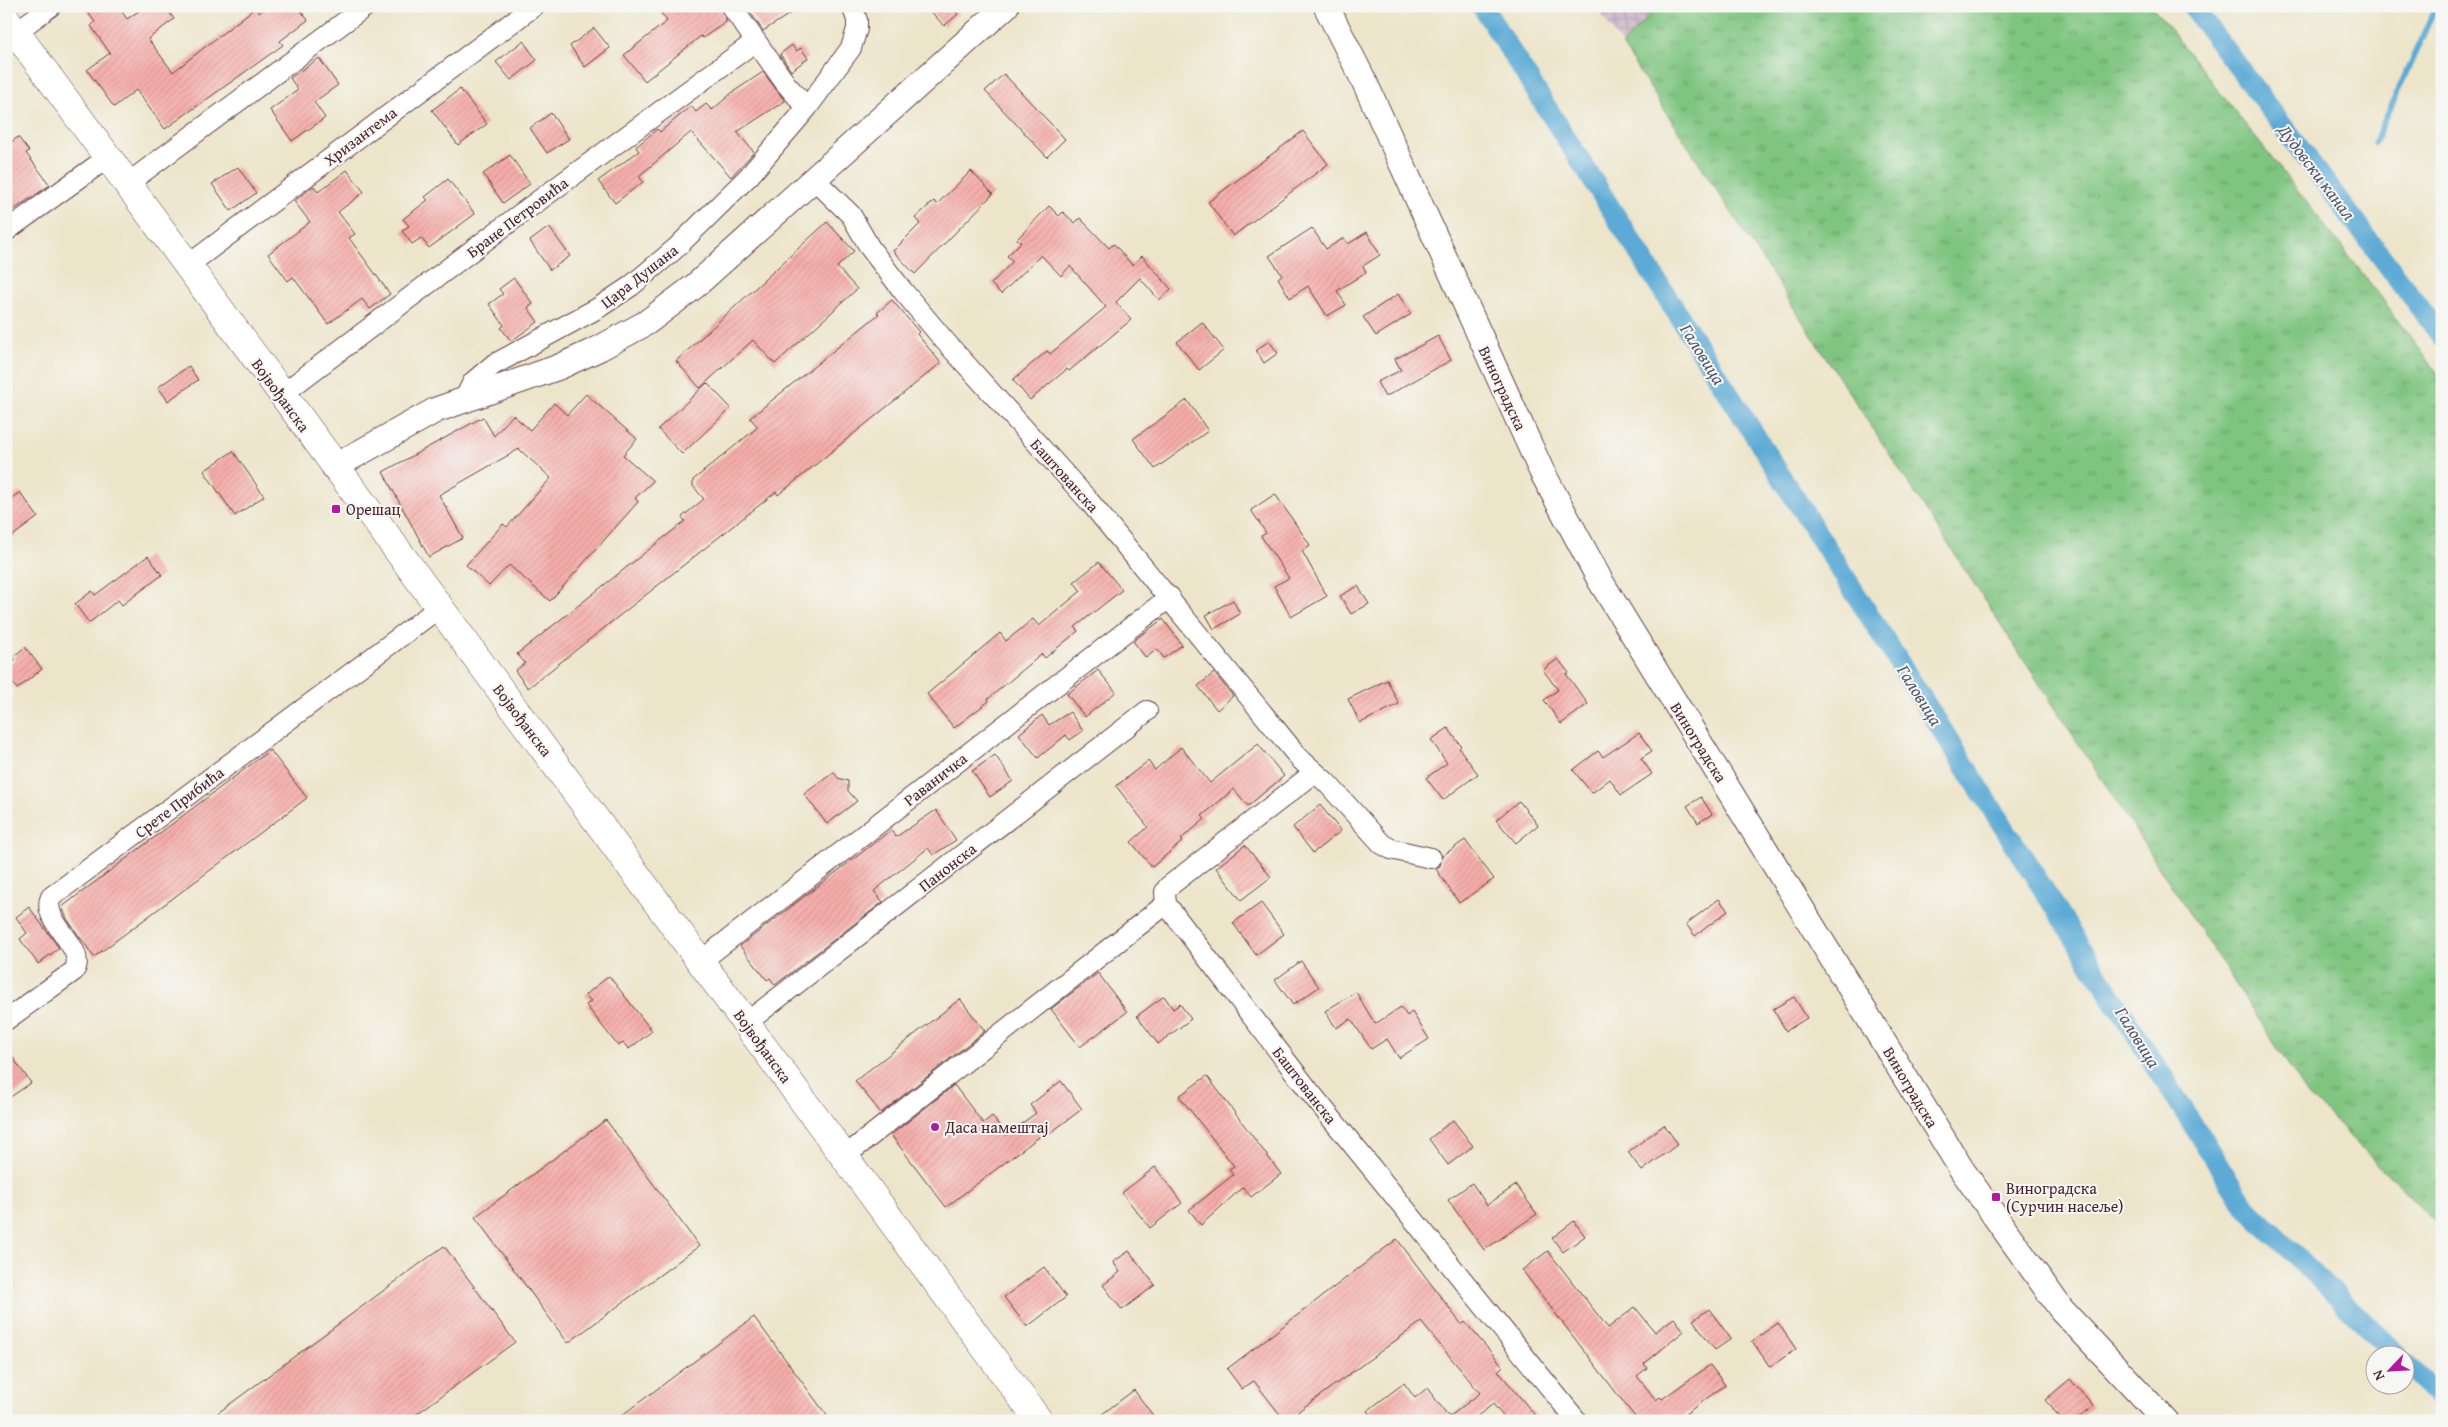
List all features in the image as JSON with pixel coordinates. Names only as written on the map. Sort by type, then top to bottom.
[{"type":"main road","name":"Војвођанска","points":[[11,26],[334,467],[440,607],[1039,1421]]},
{"type":"street","points":[[11,26],[51,6]]},
{"type":"street","points":[[127,184],[366,6]]},
{"type":"street","name":"Хризантема","points":[[187,266],[534,6]]},
{"type":"street","points":[[731,6],[786,84],[807,108],[842,61],[856,37],[857,20],[852,6]]},
{"type":"street","points":[[334,467],[404,426],[464,400],[560,367],[646,323],[695,286],[818,182],[1006,6]]},
{"type":"street","name":"Виноградска","points":[[1326,6],[1365,83],[1541,470],[1601,582],[1962,1170],[2061,1309],[2166,1421]]},
{"type":"street","name":"Бране Петровића","points":[[281,395],[515,218],[756,41]]},
{"type":"street","name":"Цара Душана","points":[[464,400],[473,382],[492,365],[598,308],[652,270],[743,182],[807,108]]},
{"type":"street","points":[[6,232],[107,158]]},
{"type":"street","name":"Баштованска","points":[[818,182],[851,215],[882,264],[944,340],[1089,501],[1170,597],[1247,696],[1314,772],[1326,782],[1382,844],[1391,849],[1431,858]]},
{"type":"street","name":"Раваничка","points":[[701,961],[1170,597]]},
{"type":"street","name":"Срете Прибића","points":[[6,1020],[74,971],[77,966],[76,956],[49,911],[51,897],[440,607]]},
{"type":"street","name":"Панонска","points":[[746,1023],[1147,711]]},
{"type":"street","points":[[845,1156],[1166,904],[1165,892],[1168,887],[1314,772]]},
{"type":"street","name":"Баштованска","points":[[1166,904],[1310,1092],[1577,1421]]},
{"type":"shaded area","points":[[1596,6],[1658,6],[1622,45]]},
{"type":"green space","points":[[1658,6],[2152,6],[2378,293],[2442,379],[2442,1228],[2308,1095],[1622,45]]},
{"type":"building","points":[[83,6],[118,6],[127,19],[146,6],[165,6],[174,19],[148,39],[173,72],[255,8],[259,13],[269,6],[297,6],[308,20],[280,41],[283,45],[165,129],[136,90],[114,107],[87,70],[110,53],[91,26],[95,22]]},
{"type":"building","points":[[656,6],[719,6],[727,21],[703,38],[701,36],[645,81],[624,55],[667,21]]},
{"type":"building","points":[[746,6],[802,6],[763,31]]},
{"type":"building","points":[[926,6],[950,6],[958,14],[944,26]]},
{"type":"building","points":[[594,28],[610,48],[585,67],[570,46]]},
{"type":"building","points":[[523,41],[537,60],[511,80],[496,62]]},
{"type":"building","points":[[792,45],[796,51],[801,48],[808,58],[791,71],[780,54]]},
{"type":"building","points":[[319,58],[338,85],[314,102],[325,118],[292,141],[270,110],[298,90],[290,78]]},
{"type":"building","points":[[763,72],[785,101],[737,132],[754,152],[731,177],[691,132],[639,176],[643,182],[615,203],[598,181],[639,151],[636,147],[657,129],[660,132],[691,106],[696,112],[706,104],[712,110],[733,92]]},
{"type":"building","points":[[1004,74],[1065,139],[1047,157],[985,91]]},
{"type":"building","points":[[460,89],[487,124],[458,145],[432,110]]},
{"type":"building","points":[[551,113],[569,139],[547,153],[530,128]]},
{"type":"building","points":[[1303,131],[1328,164],[1233,236],[1208,202]]},
{"type":"building","points":[[18,137],[29,151],[26,153],[50,185],[6,215],[6,146]]},
{"type":"building","points":[[510,155],[530,184],[503,203],[483,174]]},
{"type":"building","points":[[238,167],[256,193],[231,211],[212,184]]},
{"type":"building","points":[[347,170],[364,192],[338,212],[355,234],[349,238],[390,294],[370,309],[362,299],[328,324],[293,277],[288,281],[268,254],[310,222],[294,201],[314,186],[318,192]]},
{"type":"building","points":[[971,171],[993,194],[915,274],[893,251],[920,224],[915,218],[934,201],[937,204]]},
{"type":"building","points":[[448,179],[475,214],[429,248],[421,238],[412,244],[402,231],[409,226],[403,219],[428,200],[425,197]]},
{"type":"building","points":[[1049,206],[1059,216],[1063,212],[1075,223],[1080,218],[1109,248],[1114,244],[1132,265],[1142,256],[1171,289],[1159,300],[1140,278],[1116,302],[1131,320],[1030,400],[1013,380],[1047,351],[1050,354],[1106,307],[1070,266],[1061,276],[1041,255],[1001,294],[991,284],[1013,261],[1007,256],[1021,242],[1017,239]]},
{"type":"building","points":[[827,222],[854,251],[837,267],[857,289],[775,364],[753,340],[700,388],[676,361]]},
{"type":"building","points":[[549,227],[570,256],[550,270],[530,241]]},
{"type":"building","points":[[1312,228],[1326,249],[1344,238],[1348,244],[1367,232],[1380,255],[1363,266],[1366,272],[1337,291],[1346,305],[1327,316],[1308,286],[1290,298],[1278,278],[1282,275],[1269,256]]},
{"type":"building","points":[[514,278],[533,304],[528,308],[538,322],[511,341],[501,328],[504,325],[489,304],[503,294],[499,289]]},
{"type":"building","points":[[1398,294],[1411,314],[1376,336],[1363,317]]},
{"type":"building","points":[[892,300],[919,332],[917,334],[941,363],[778,495],[776,492],[528,688],[515,671],[525,663],[517,654],[685,521],[682,517],[704,499],[693,486],[693,480],[758,427],[750,418],[879,314],[877,313]]},
{"type":"building","points":[[1202,322],[1224,350],[1199,370],[1177,342]]},
{"type":"building","points":[[1438,336],[1451,360],[1385,397],[1377,382],[1401,370],[1395,359]]},
{"type":"building","points":[[1269,341],[1278,353],[1264,363],[1256,350]]},
{"type":"building","points":[[189,366],[198,380],[168,401],[158,387]]},
{"type":"building","points":[[707,383],[731,408],[682,454],[658,429]]},
{"type":"building","points":[[586,394],[637,439],[623,455],[653,481],[635,498],[638,502],[550,601],[509,565],[489,586],[466,565],[503,524],[507,527],[551,478],[519,449],[439,495],[463,538],[429,557],[383,472],[483,417],[494,436],[513,415],[530,430],[554,403],[567,415]]},
{"type":"building","points":[[1187,400],[1208,431],[1155,469],[1133,439]]},
{"type":"building","points":[[233,451],[264,496],[235,516],[204,471]]},
{"type":"building","points":[[20,492],[38,517],[6,541],[6,502]]},
{"type":"building","points":[[1275,494],[1310,545],[1302,551],[1327,596],[1291,617],[1274,586],[1289,578],[1261,536],[1266,533],[1251,510]]},
{"type":"building","points":[[148,556],[162,575],[122,605],[118,600],[89,623],[75,604],[92,591],[95,595]]},
{"type":"building","points":[[1099,562],[1122,590],[1075,627],[1078,631],[1045,658],[1042,654],[988,699],[989,701],[954,728],[927,694],[1000,633],[1006,641],[1033,619],[1039,626],[1081,591],[1074,582]]},
{"type":"building","points":[[1358,586],[1369,604],[1351,614],[1340,596]]},
{"type":"building","points":[[1233,600],[1240,614],[1214,629],[1206,615]]},
{"type":"building","points":[[1163,619],[1182,645],[1164,658],[1157,649],[1146,658],[1133,641]]},
{"type":"building","points":[[25,647],[42,669],[17,689],[6,675],[6,667],[15,660],[13,657]]},
{"type":"building","points":[[1558,659],[1569,673],[1566,674],[1588,704],[1561,724],[1544,700],[1558,690],[1543,670]]},
{"type":"building","points":[[1098,670],[1116,692],[1085,717],[1067,694]]},
{"type":"building","points":[[1214,673],[1233,696],[1217,710],[1198,686]]},
{"type":"building","points":[[1387,680],[1399,704],[1360,723],[1348,699]]},
{"type":"building","points":[[1070,712],[1083,731],[1070,740],[1066,735],[1038,758],[1019,734],[1042,715],[1049,725]]},
{"type":"building","points":[[1448,728],[1461,746],[1459,748],[1478,774],[1443,800],[1426,778],[1447,763],[1431,740]]},
{"type":"building","points":[[1639,733],[1652,751],[1641,758],[1652,774],[1621,795],[1610,779],[1592,793],[1573,770],[1598,751],[1603,757]]},
{"type":"building","points":[[1258,744],[1284,776],[1248,806],[1234,789],[1202,816],[1205,819],[1181,839],[1183,841],[1152,867],[1131,842],[1148,827],[1116,786],[1148,761],[1155,770],[1181,747],[1210,783]]},
{"type":"building","points":[[270,750],[307,798],[94,957],[67,919],[62,907]]},
{"type":"building","points":[[995,755],[1013,781],[990,797],[972,771]]},
{"type":"building","points":[[834,772],[838,778],[848,781],[848,791],[857,801],[827,824],[804,794]]},
{"type":"building","points":[[1701,797],[1712,814],[1698,823],[1687,806]]},
{"type":"building","points":[[1519,801],[1538,825],[1516,843],[1496,820]]},
{"type":"building","points":[[1320,805],[1341,831],[1313,853],[1293,827]]},
{"type":"building","points":[[936,810],[956,840],[933,855],[928,848],[874,891],[883,902],[775,985],[770,978],[767,980],[740,946],[891,830],[896,837]]},
{"type":"building","points":[[1465,840],[1494,879],[1459,903],[1436,869],[1440,866],[1442,856]]},
{"type":"building","points":[[1245,845],[1271,877],[1241,900],[1216,868]]},
{"type":"building","points":[[1719,899],[1728,911],[1695,936],[1686,924]]},
{"type":"building","points":[[1261,903],[1284,934],[1256,955],[1233,923]]},
{"type":"building","points":[[29,907],[59,948],[38,964],[20,939],[27,933],[16,917]]},
{"type":"building","points":[[1301,961],[1319,987],[1293,1005],[1275,980]]},
{"type":"building","points":[[1098,973],[1127,1012],[1080,1047],[1051,1009]]},
{"type":"building","points":[[609,976],[652,1031],[629,1049],[623,1043],[618,1046],[586,1005],[591,1001],[585,995]]},
{"type":"building","points":[[1356,992],[1375,1024],[1401,1007],[1407,1016],[1412,1012],[1429,1039],[1399,1058],[1387,1039],[1371,1049],[1351,1019],[1336,1028],[1325,1011]]},
{"type":"building","points":[[1164,996],[1173,1009],[1180,1004],[1191,1019],[1158,1044],[1137,1016]]},
{"type":"building","points":[[1794,997],[1807,1018],[1786,1031],[1773,1009]]},
{"type":"building","points":[[960,999],[985,1031],[881,1113],[855,1081]]},
{"type":"building","points":[[6,1048],[31,1083],[6,1100]]},
{"type":"building","points":[[1207,1076],[1281,1174],[1251,1197],[1243,1187],[1201,1225],[1189,1210],[1233,1175],[1229,1169],[1234,1166],[1179,1096]]},
{"type":"building","points":[[1061,1081],[1082,1109],[1045,1137],[1043,1134],[946,1207],[891,1135],[954,1085],[983,1123],[992,1116],[1006,1135],[1036,1113],[1030,1105]]},
{"type":"building","points":[[606,1120],[699,1246],[568,1343],[475,1217]]},
{"type":"building","points":[[1453,1120],[1473,1146],[1448,1165],[1429,1139]]},
{"type":"building","points":[[1664,1125],[1678,1144],[1642,1171],[1628,1152]]},
{"type":"building","points":[[1155,1167],[1182,1203],[1150,1228],[1122,1193]]},
{"type":"building","points":[[1472,1183],[1487,1205],[1516,1185],[1537,1214],[1484,1250],[1448,1200]]},
{"type":"building","points":[[1574,1221],[1585,1236],[1563,1252],[1552,1238]]},
{"type":"building","points":[[1397,1239],[1462,1325],[1465,1322],[1503,1366],[1498,1371],[1540,1421],[1507,1421],[1493,1404],[1471,1421],[1375,1421],[1367,1411],[1404,1383],[1415,1398],[1427,1388],[1449,1417],[1480,1393],[1421,1322],[1285,1421],[1254,1381],[1242,1389],[1227,1369]]},
{"type":"building","points":[[444,1246],[515,1342],[407,1421],[207,1421]]},
{"type":"building","points":[[1129,1251],[1155,1285],[1122,1310],[1103,1285],[1120,1272],[1113,1262]]},
{"type":"building","points":[[1548,1251],[1608,1328],[1635,1307],[1655,1332],[1674,1318],[1684,1331],[1644,1364],[1647,1368],[1637,1376],[1656,1400],[1660,1397],[1662,1399],[1710,1365],[1725,1385],[1676,1421],[1638,1421],[1522,1270]]},
{"type":"building","points":[[1044,1267],[1066,1297],[1027,1327],[1004,1297]]},
{"type":"building","points":[[1709,1309],[1731,1339],[1715,1350],[1693,1320]]},
{"type":"building","points":[[754,1317],[831,1421],[614,1421]]},
{"type":"building","points":[[1778,1323],[1796,1349],[1770,1367],[1752,1341]]},
{"type":"building","points":[[2070,1379],[2093,1406],[2075,1421],[2063,1421],[2045,1400]]},
{"type":"building","points":[[1134,1390],[1157,1421],[1093,1421]]},
{"type":"waterway","name":"Галовица","points":[[1482,6],[2244,1205],[2386,1344]]},
{"type":"waterway","name":"Дудовски канал","points":[[2192,6],[2442,337]]},
{"type":"waterway","points":[[2375,142],[2436,6]]},
{"type":"waterway","name":"Галовица","points":[[2416,1374],[2442,1400]]},
{"type":"place","name":"Орешац","points":[[336,509]]},
{"type":"place","name":"Даса намештај","points":[[935,1127]]},
{"type":"place","name":"Виноградска (Сурчин насеље)","points":[[1996,1197]]}]
